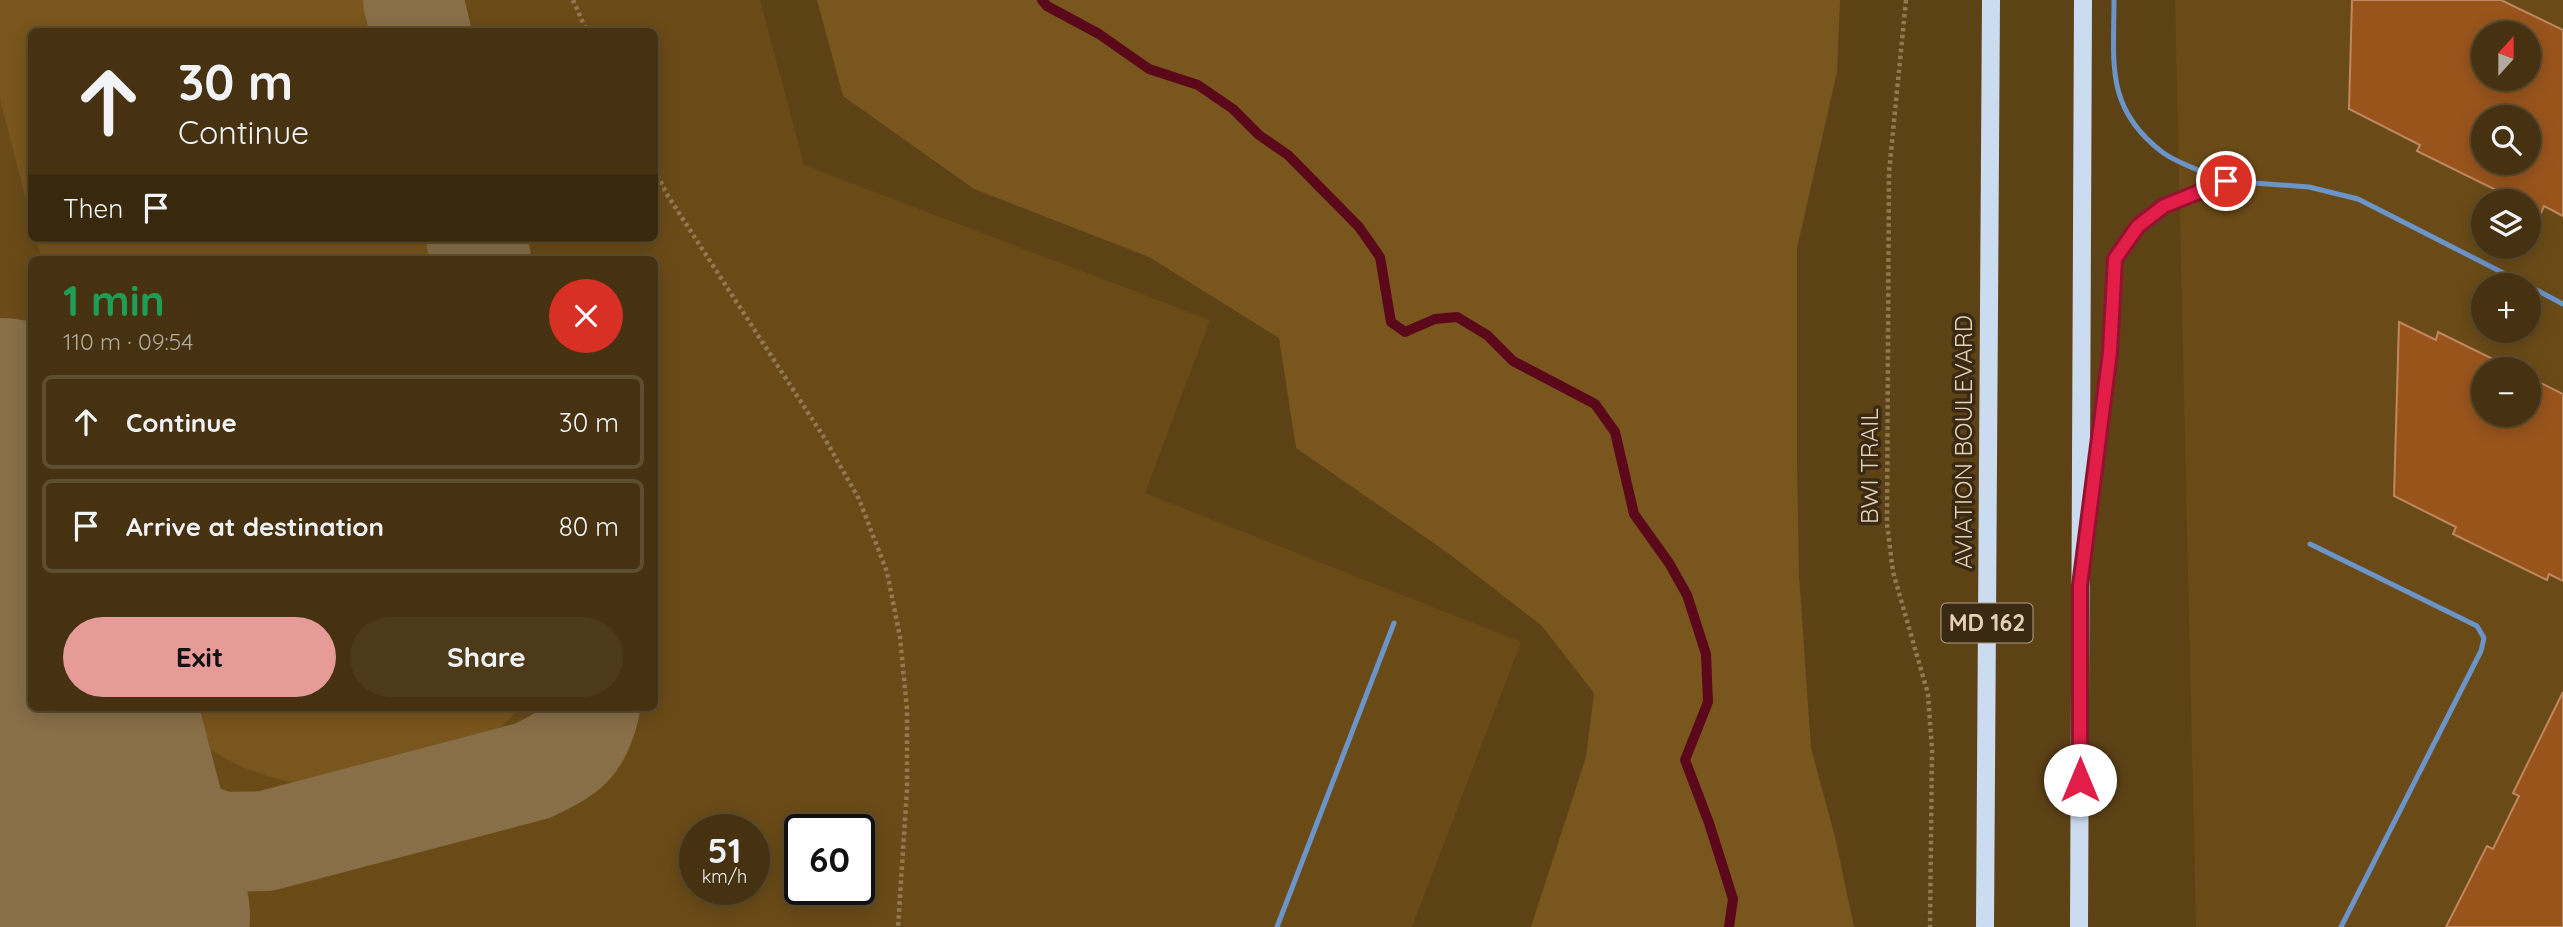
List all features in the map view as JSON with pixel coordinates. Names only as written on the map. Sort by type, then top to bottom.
[{"type":"main road","name":"AVIATION BOULEVARD","points":[[1985,927],[1991,0]]},
{"type":"main road","points":[[2079,927],[2083,0]]},
{"type":"lane","points":[[2114,0],[2114,78],[2129,120],[2163,152],[2226,181],[2309,187],[2358,199],[2503,273]]},
{"type":"lane","points":[[2080,586],[2110,352],[2115,259],[2138,226],[2158,211],[2226,181]]},
{"type":"lane","points":[[2541,293],[2563,304]]},
{"type":"lane","points":[[2310,544],[2477,626],[2484,638],[2481,651],[2341,927]]},
{"type":"lane","points":[[1277,927],[1394,623]]},
{"type":"path","points":[[573,0],[585,28]]},
{"type":"path","name":"BWI TRAIL","points":[[1906,0],[1889,172],[1886,524],[1893,572],[1928,694],[1932,750],[1930,927]]},
{"type":"path","points":[[658,177],[825,439],[859,499],[887,572],[900,637],[907,710],[907,790],[898,927]]},
{"type":"shaded area","points":[[0,0],[760,0],[804,165],[1210,320],[1145,493],[1521,642],[1412,927],[0,927]]},
{"type":"shaded area","points":[[0,0],[371,0],[378,28],[28,28],[28,207],[0,99]]},
{"type":"shaded area","points":[[817,0],[1840,0],[1837,72],[1797,248],[1797,464],[1799,575],[1811,748],[1835,837],[1854,927],[1531,927],[1586,757],[1594,693],[1542,626],[1448,553],[1296,448],[1279,338],[1149,257],[974,189],[843,96]]},
{"type":"shaded area","points":[[2175,0],[2563,0],[2563,927],[2196,927]]},
{"type":"shaded area","points":[[37,242],[435,242],[438,256],[41,256]]},
{"type":"shaded area","points":[[169,711],[517,711],[500,727],[476,741],[304,784],[265,775],[227,759],[209,749]]},
{"type":"building","points":[[2352,0],[2501,0],[2563,30],[2563,216],[2544,206],[2541,213],[2541,189],[2494,189],[2417,151],[2420,145],[2349,109]]},
{"type":"building","points":[[2399,322],[2436,340],[2438,332],[2489,357],[2471,357],[2471,427],[2541,427],[2541,383],[2563,394],[2563,581],[2549,574],[2547,580],[2453,534],[2456,527],[2394,496]]},
{"type":"building","points":[[2563,692],[2563,927],[2446,927],[2487,846],[2493,849],[2519,796],[2513,793]]},
{"type":"waterway","points":[[1042,0],[1047,6],[1099,34],[1149,69],[1198,85],[1233,109],[1259,135],[1288,155],[1359,227],[1380,257],[1391,322],[1405,332],[1435,319],[1457,317],[1487,335],[1513,361],[1595,404],[1615,432],[1634,514],[1669,563],[1687,595],[1706,654],[1708,702],[1685,760],[1709,823],[1733,899],[1729,927]]},
{"type":"taxiway","points":[[413,0],[420,28]]},
{"type":"taxiway","points":[[477,242],[480,256]]},
{"type":"taxiway","points":[[0,904],[31,879],[57,842],[71,813],[85,766],[124,799],[170,824],[221,842],[266,841],[532,771],[571,748],[582,731],[589,711]]},
{"type":"runway","points":[[0,443],[28,548]]},
{"type":"runway","points":[[71,711],[125,917]]},
{"type":"route","points":[[2080,780],[2080,586],[2110,352],[2115,259],[2138,226],[2164,206],[2226,181]]}]
